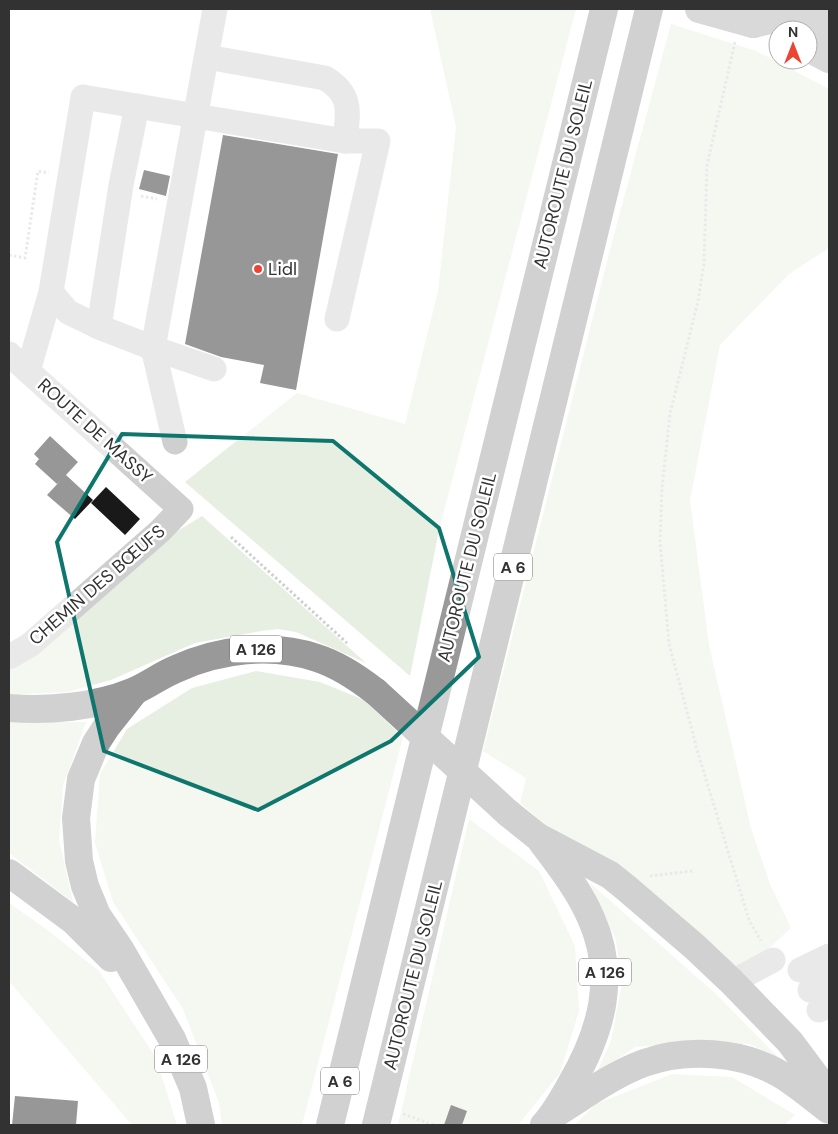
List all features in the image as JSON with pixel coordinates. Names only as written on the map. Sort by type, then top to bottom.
[{"type":"highway","name":"AUTOROUTE DU SOLEIL","points":[[330,1125],[604,9]]},
{"type":"highway","name":"AUTOROUTE DU SOLEIL","points":[[379,1116],[649,9]]},
{"type":"highway","name":"A 126","points":[[9,708],[67,707],[109,700],[134,692],[177,668],[228,653],[264,649],[316,658],[337,666],[376,692],[508,813],[538,837],[574,886],[592,919],[601,946],[605,975],[602,1006],[594,1039],[581,1067],[549,1120]]},
{"type":"highway","points":[[134,692],[107,726],[87,762],[78,797],[77,840],[79,861],[90,900],[97,915],[120,949],[148,998]]},
{"type":"highway","points":[[538,837],[591,865],[625,887],[732,982],[790,1042],[829,1094]]},
{"type":"highway","name":"A 126","points":[[9,873],[56,907],[90,936],[148,998],[172,1040],[193,1088],[201,1125]]},
{"type":"highway","points":[[549,1120],[624,1072],[658,1059],[689,1054],[735,1057],[764,1066],[786,1078],[829,1110]]},
{"type":"main road","points":[[699,9],[745,30],[768,33]]},
{"type":"main road","points":[[745,30],[819,9]]},
{"type":"main road","points":[[745,30],[768,30]]},
{"type":"street","points":[[175,442],[153,348],[215,9]]},
{"type":"street","points":[[207,56],[325,78],[337,85],[345,97],[348,108],[345,141]]},
{"type":"street","points":[[28,371],[51,292],[82,97],[345,141],[378,141],[337,319]]},
{"type":"street","points":[[99,327],[120,186],[136,106]]},
{"type":"street","points":[[51,292],[68,312],[99,327],[214,369]]},
{"type":"street","name":"ROUTE DE MASSY","points":[[9,354],[181,509]]},
{"type":"street","name":"CHEMIN DES BŒUFS","points":[[9,657],[30,645],[160,531],[181,509]]},
{"type":"street","points":[[821,1002],[829,956]]},
{"type":"street","points":[[732,982],[738,977],[759,969],[773,960]]},
{"type":"path","points":[[745,30],[707,165],[704,263],[698,301],[670,414],[662,489],[660,542],[669,644],[698,753],[750,920],[773,960]]},
{"type":"path","points":[[231,537],[352,648]]},
{"type":"path","points":[[643,876],[692,871]]},
{"type":"path","points":[[379,1116],[434,1125]]},
{"type":"highlighted area","points":[[122,434],[333,441],[439,528],[479,657],[391,741],[258,810],[104,751],[57,542]]},
{"type":"shaded area","points":[[430,9],[576,9],[439,530],[410,676],[185,482],[297,393],[405,424],[438,291],[456,127]]},
{"type":"shaded area","points":[[671,24],[756,51],[768,57],[768,70],[792,70],[829,89],[829,248],[789,274],[720,345],[690,500],[709,645],[751,828],[770,884],[791,928],[738,977],[520,803],[526,778],[483,751],[612,242]]},
{"type":"shaded area","points":[[202,516],[366,663],[296,632],[278,629],[195,643],[111,680],[67,692],[9,695],[9,671],[53,640],[171,535]]},
{"type":"shaded area","points":[[256,671],[320,682],[364,700],[403,737],[302,1125],[222,1125],[219,1103],[183,1009],[113,902],[95,843],[100,774],[127,729],[192,688]]},
{"type":"shaded area","points":[[9,717],[47,722],[86,722],[63,786],[59,840],[73,902],[9,853]]},
{"type":"shaded area","points":[[469,819],[539,871],[575,946],[579,1011],[560,1073],[518,1125],[398,1125]]},
{"type":"shaded area","points":[[590,883],[716,994],[778,1057],[749,1044],[687,1043],[635,1047],[596,1074],[611,1041],[622,983],[616,940]]},
{"type":"shaded area","points":[[9,903],[46,929],[99,971],[156,1058],[177,1125],[132,1125],[9,981]]},
{"type":"shaded area","points":[[672,1074],[732,1077],[795,1115],[784,1125],[575,1125],[596,1104]]},
{"type":"building","name":"Lidl","points":[[223,135],[338,154],[296,390],[260,383],[264,365],[221,357],[185,344]]},
{"type":"building","points":[[144,170],[170,176],[166,196],[139,189]]},
{"type":"building","points":[[50,436],[78,462],[66,475],[93,500],[75,519],[47,495],[61,480],[57,484],[35,464],[39,459],[34,454]]},
{"type":"building","points":[[106,487],[140,519],[125,535],[91,503]]},
{"type":"building","points":[[15,1096],[78,1101],[76,1125],[12,1125]]},
{"type":"building","points":[[451,1105],[467,1111],[462,1125],[444,1125]]},
{"type":"place","name":"Lidl","points":[[258,269]]}]
